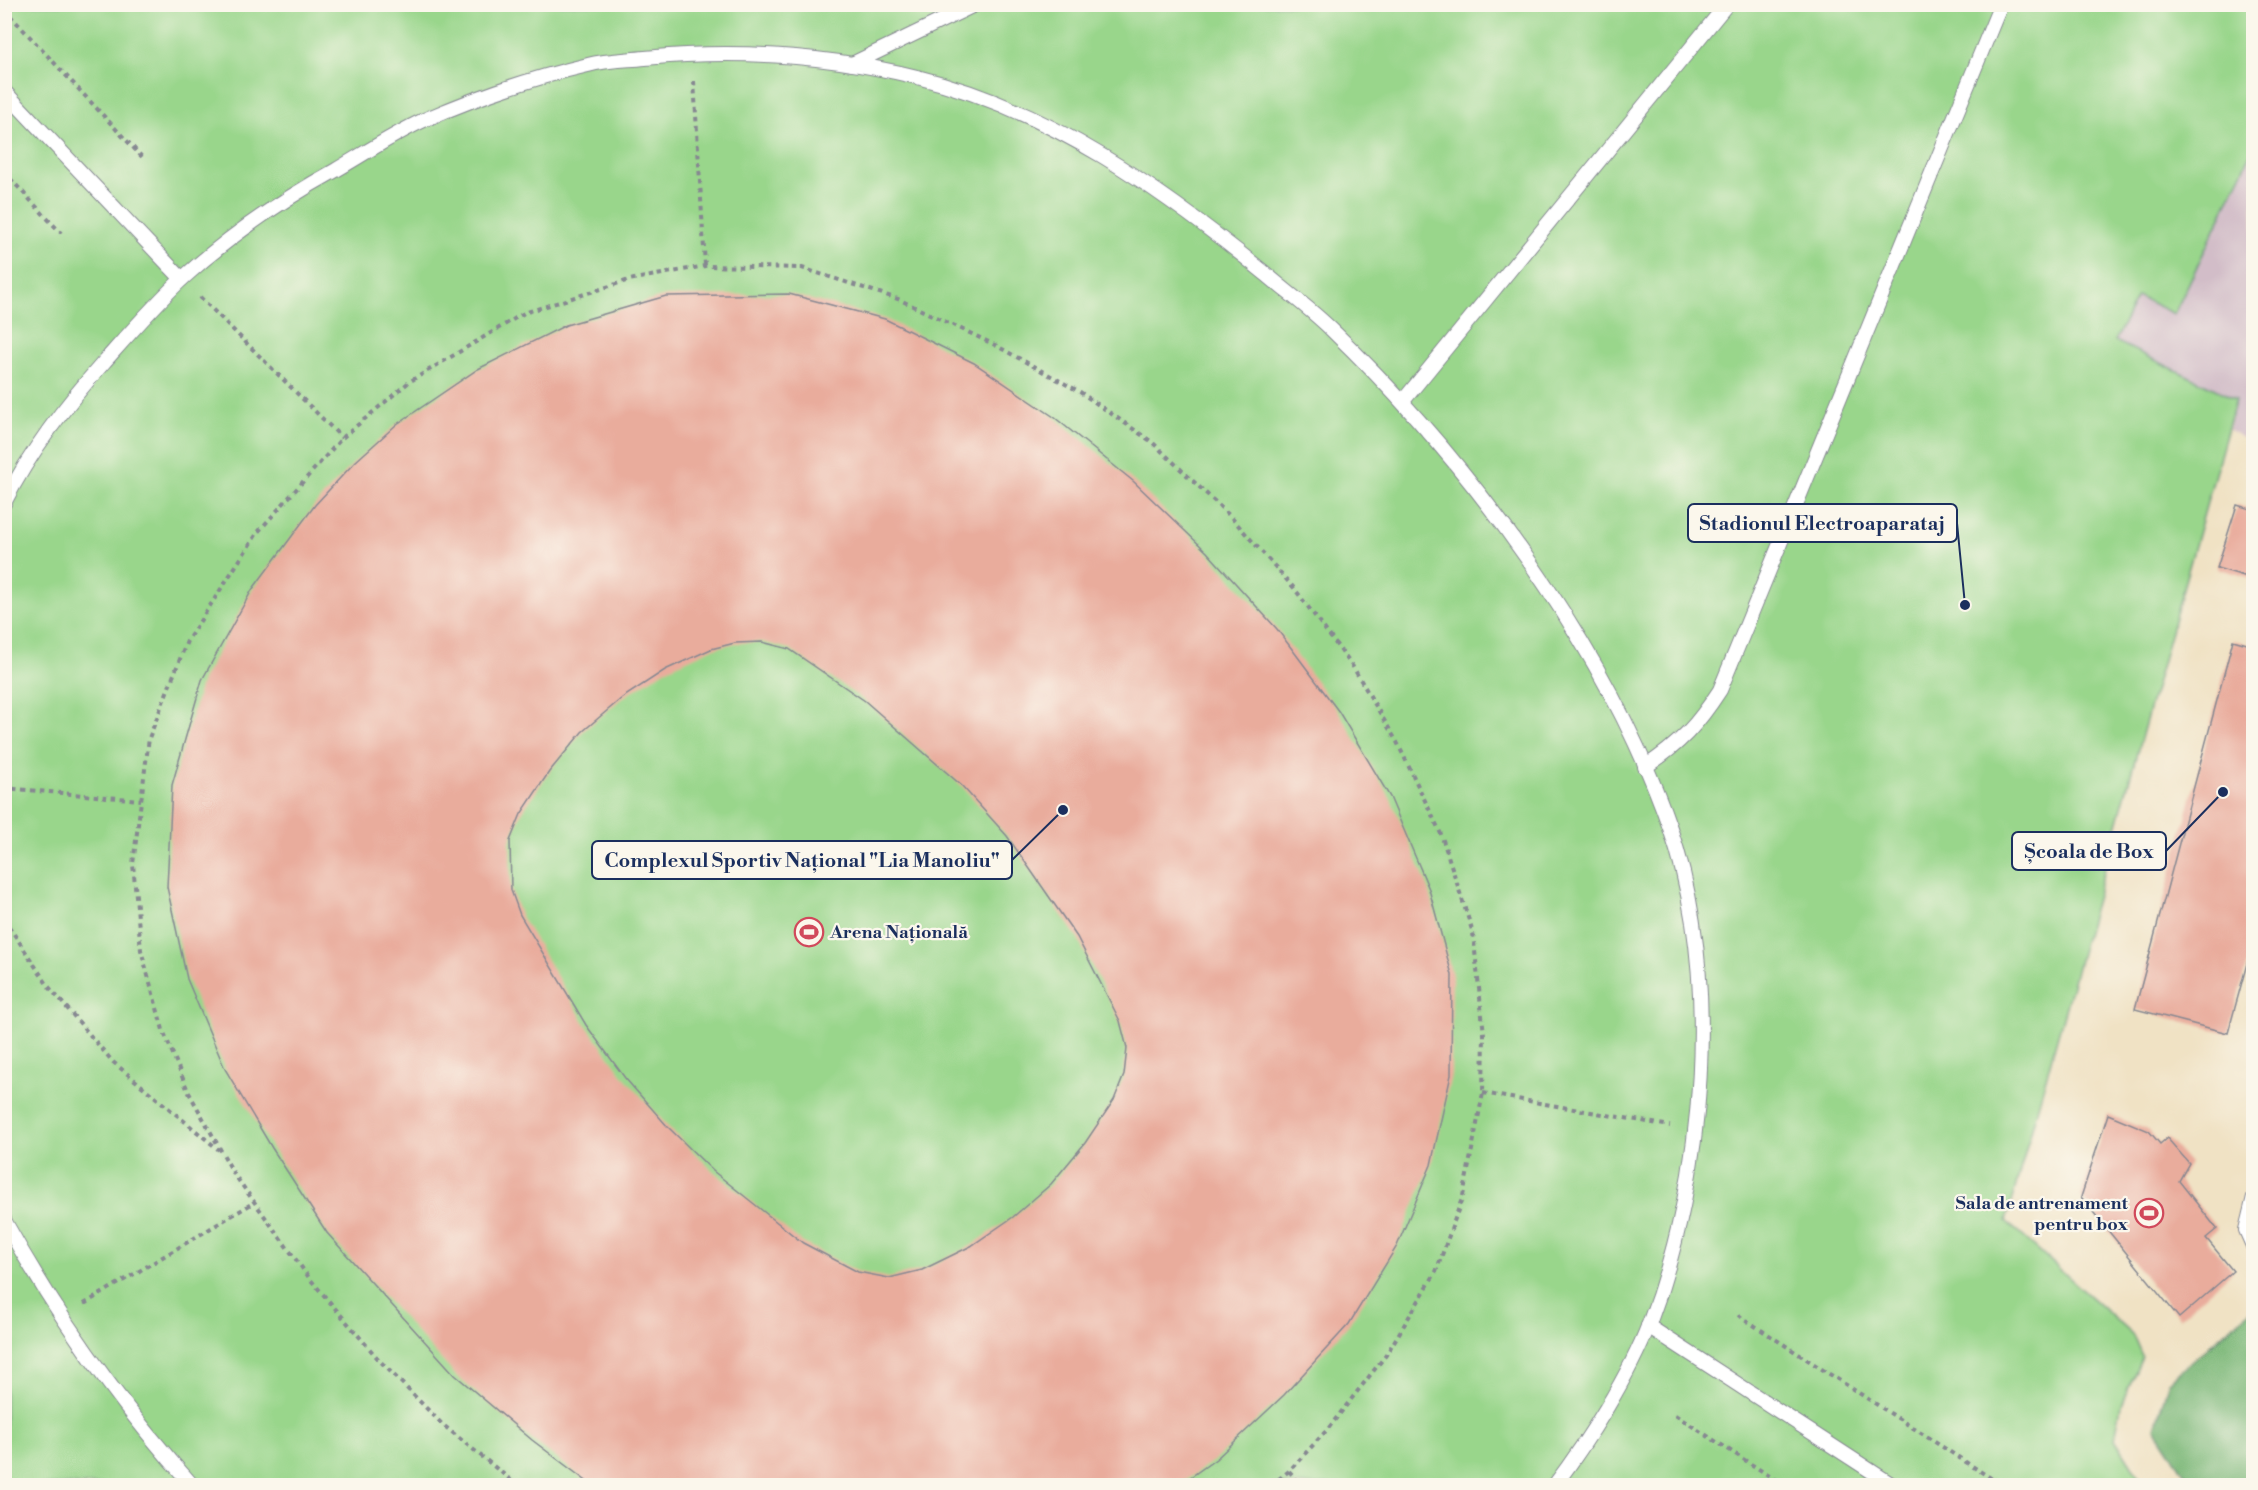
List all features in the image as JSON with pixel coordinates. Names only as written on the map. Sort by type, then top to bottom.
[{"type":"lane","points":[[852,64],[976,4]]},
{"type":"lane","points":[[1403,401],[1727,4]]},
{"type":"lane","points":[[1645,767],[1675,747],[1700,721],[1720,690],[2001,4]]},
{"type":"lane","points":[[4,503],[24,464],[66,404],[182,279],[239,232],[316,181],[417,123],[501,90],[595,63],[693,53],[782,54],[852,64],[923,78],[1045,122],[1109,161],[1175,204],[1327,324],[1403,401],[1492,511],[1576,631],[1645,767],[1671,831],[1690,906],[1702,1055],[1695,1130],[1680,1221],[1648,1326],[1621,1380],[1554,1485]]},
{"type":"lane","points":[[4,91],[182,279]]},
{"type":"lane","points":[[2253,1197],[2246,1230],[2253,1248]]},
{"type":"lane","points":[[4,1220],[61,1318],[107,1383],[193,1485]]},
{"type":"lane","points":[[1648,1326],[1894,1485]]},
{"type":"path","points":[[4,9],[142,157]]},
{"type":"path","points":[[693,53],[705,266]]},
{"type":"path","points":[[4,172],[61,233]]},
{"type":"path","points":[[517,1485],[442,1424],[380,1361],[310,1279],[253,1203],[221,1152],[188,1091],[163,1030],[141,950],[133,864],[149,738],[187,641],[258,532],[342,438],[409,382],[524,313],[629,280],[705,266],[802,268],[898,299],[995,345],[1080,392],[1152,442],[1230,516],[1294,588],[1353,667],[1396,742],[1441,834],[1473,933],[1484,1034],[1483,1094],[1463,1196],[1436,1272],[1386,1355],[1327,1430],[1289,1471],[1270,1485]]},
{"type":"path","points":[[182,279],[342,438]]},
{"type":"path","points":[[4,788],[141,800]]},
{"type":"path","points":[[4,919],[49,987],[113,1062],[221,1152]]},
{"type":"path","points":[[1483,1094],[1695,1130]]},
{"type":"path","points":[[61,1318],[253,1203]]},
{"type":"path","points":[[1738,1315],[2003,1485]]},
{"type":"path","points":[[1675,1415],[1785,1485]]},
{"type":"path","points":[[1289,1471],[1302,1485]]},
{"type":"shaded area","points":[[2253,150],[2253,446],[2229,429],[2236,399],[2114,341],[2137,295],[2174,313]]},
{"type":"green space","points":[[5,5],[2253,5],[2253,150],[2174,314],[2137,296],[2115,341],[2236,399],[2006,1221],[2133,1335],[2142,1356],[2121,1405],[2115,1439],[2144,1485],[5,1485]]},
{"type":"green space","points":[[2253,1308],[2253,1485],[2192,1485],[2155,1428],[2169,1381]]},
{"type":"building","name":"Arena Națională","points":[[789,294],[885,319],[974,363],[1054,417],[1133,481],[1207,552],[1277,629],[1339,712],[1390,797],[1429,889],[1452,975],[1451,1075],[1431,1165],[1397,1246],[1349,1324],[1284,1395],[1216,1459],[1178,1486],[593,1486],[532,1440],[455,1375],[327,1233],[272,1148],[225,1069],[187,979],[167,887],[172,785],[202,680],[252,590],[315,505],[355,462],[397,424],[478,369],[566,325],[666,296]],"holes":[[[762,642],[789,649],[865,701],[962,786],[1007,836],[1077,937],[1120,1021],[1127,1048],[1124,1075],[1114,1100],[1085,1143],[1051,1184],[1013,1217],[971,1246],[922,1270],[889,1278],[858,1272],[803,1243],[713,1171],[668,1127],[625,1078],[586,1025],[520,915],[511,890],[510,841],[521,814],[549,772],[582,732],[622,698],[665,670],[711,649],[735,643]]]},
{"type":"building","points":[[2237,505],[2254,510],[2254,579],[2217,568]]},
{"type":"building","points":[[2233,640],[2254,646],[2254,938],[2228,1033],[2135,1009]]},
{"type":"building","name":"Sala de antrenament pentru box","points":[[2108,1114],[2149,1131],[2160,1144],[2167,1138],[2189,1163],[2179,1181],[2217,1229],[2206,1238],[2233,1271],[2179,1318],[2081,1197]]},
{"type":"place","name":"Stadionul Electroaparataj","points":[[1965,605]]},
{"type":"place","name":"Școala de Box","points":[[2223,792]]},
{"type":"place","name":"Complexul Sportiv Național \"Lia Manoliu\"","points":[[1063,810]]},
{"type":"place","name":"Arena Națională","points":[[809,932]]},
{"type":"place","name":"Sala de antrenament pentru box","points":[[2149,1213]]}]
